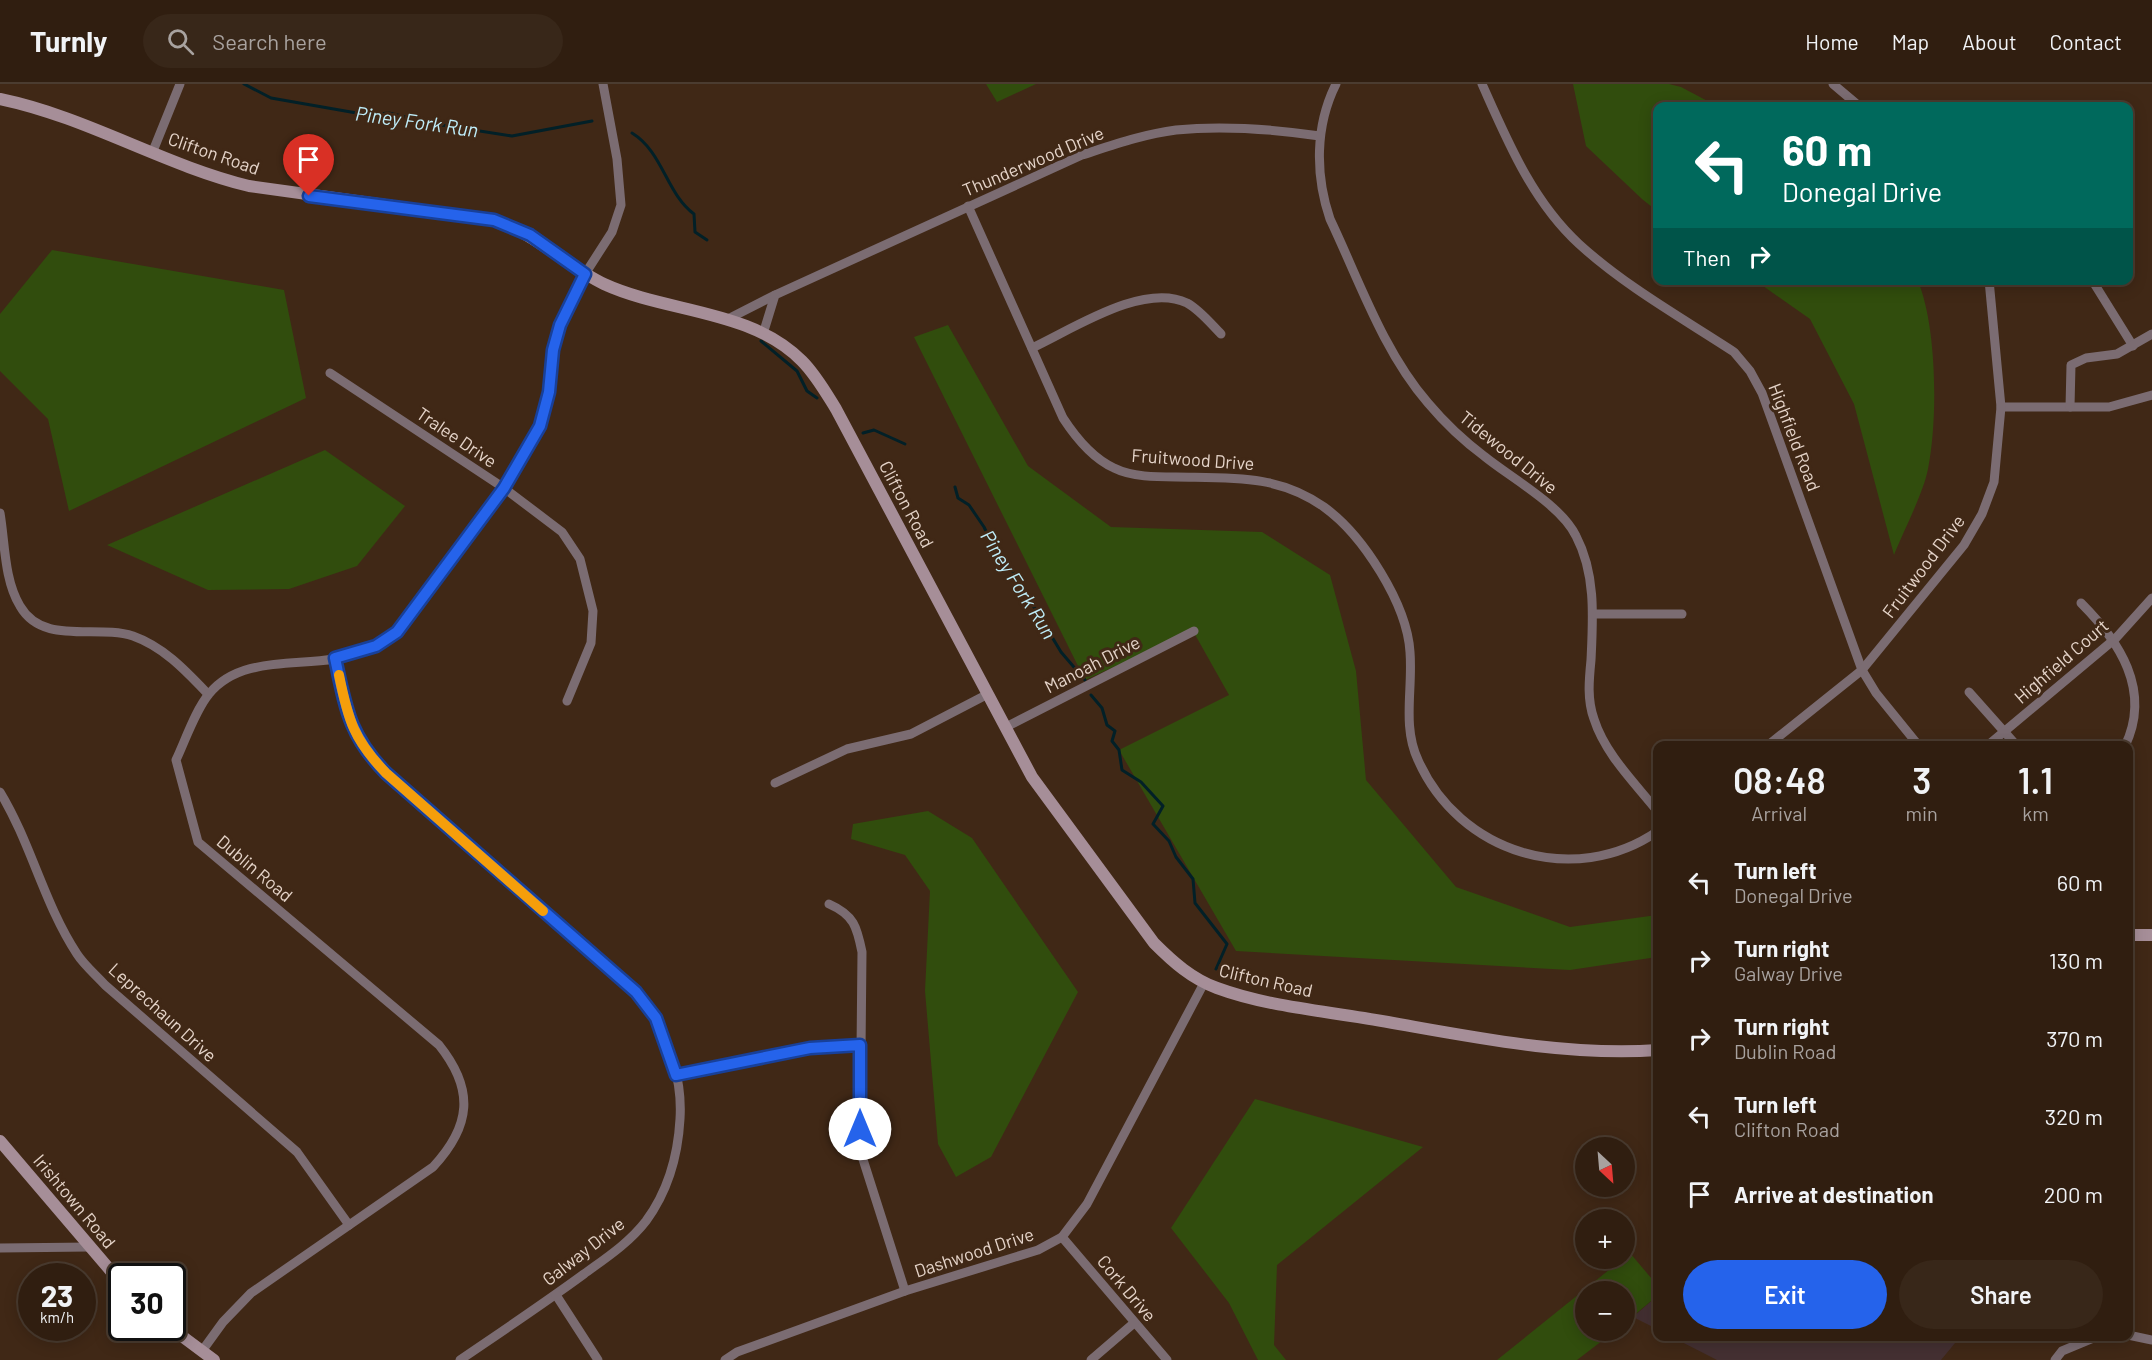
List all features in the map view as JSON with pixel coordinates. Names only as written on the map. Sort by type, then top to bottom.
[{"type":"main road","name":"Clifton Road","points":[[0,99],[59,115],[235,183],[263,189],[494,220],[530,235],[585,274],[625,292],[726,320],[763,334],[786,347],[802,361],[827,394],[1042,793],[1154,944],[1175,964],[1204,983],[1242,996],[1267,1001],[1519,1043],[1591,1050],[1653,1050]]},
{"type":"main road","points":[[2133,934],[2152,935]]},
{"type":"main road","name":"Irishtown Road","points":[[0,1141],[108,1268]]},
{"type":"main road","points":[[186,1339],[214,1360]]},
{"type":"street","points":[[153,152],[180,84]]},
{"type":"street","name":"Dublin Road","points":[[202,1351],[223,1322],[251,1293],[433,1167],[450,1148],[461,1125],[465,1103],[462,1082],[452,1062],[439,1045],[198,842],[176,760],[208,694],[226,678],[255,667],[335,658],[376,646],[397,632],[504,488],[540,426],[549,392],[553,350],[560,325],[585,274],[612,232],[621,205],[617,159],[603,84]]},
{"type":"street","name":"Tidewood Drive","points":[[1336,84],[1327,102],[1320,136],[1319,167],[1326,208],[1394,352],[1427,403],[1455,431],[1560,514],[1575,532],[1586,555],[1593,614],[1589,692],[1593,718],[1605,744],[1653,806]]},
{"type":"street","name":"Highfield Road","points":[[1482,84],[1528,179],[1553,215],[1578,243],[1608,268],[1734,352],[1750,371],[1762,393],[1862,670],[1876,693],[1915,741]]},
{"type":"street","points":[[1833,84],[1854,102]]},
{"type":"street","name":"Thunderwood Drive","points":[[726,320],[775,295],[1082,155],[1132,139],[1176,130],[1228,128],[1274,130],[1320,136]]},
{"type":"street","name":"Fruitwood Drive","points":[[968,206],[1063,418],[1075,437],[1114,468],[1161,477],[1253,478],[1306,495],[1346,525],[1364,546],[1390,591],[1405,626],[1410,652],[1408,705],[1410,734],[1417,759],[1432,785],[1453,812],[1474,830],[1499,844],[1553,860],[1583,860],[1612,854],[1638,844],[1653,834]]},
{"type":"street","name":"Fruitwood Drive","points":[[1773,741],[1862,670],[1964,545],[1982,514],[1994,482],[2001,407],[1989,285]]},
{"type":"street","points":[[2095,285],[2133,346]]},
{"type":"street","points":[[763,334],[775,295]]},
{"type":"street","points":[[1032,348],[1131,301],[1151,297],[1173,298],[1188,304],[1221,334]]},
{"type":"street","points":[[2070,407],[2071,365],[2086,358],[2117,354],[2152,334]]},
{"type":"street","name":"Tralee Drive","points":[[330,373],[504,488],[562,532],[580,559],[593,611],[591,643],[567,701]]},
{"type":"street","points":[[2001,407],[2109,407],[2152,395]]},
{"type":"street","points":[[0,513],[12,590],[20,608],[33,621],[63,633],[101,630],[144,640],[177,663],[208,694]]},
{"type":"street","name":"Highfield Court","points":[[1993,741],[2116,638],[2152,598]]},
{"type":"street","points":[[2081,603],[2116,638],[2134,665],[2142,684],[2139,722],[2129,741]]},
{"type":"street","points":[[1593,614],[1682,614]]},
{"type":"street","name":"Manoah Drive","points":[[1005,728],[1194,631]]},
{"type":"street","name":"Galway Drive","points":[[335,658],[353,731],[365,752],[636,992],[656,1018],[676,1075],[681,1104],[674,1164],[663,1191],[646,1221],[622,1246],[556,1295],[460,1360]]},
{"type":"street","points":[[1969,692],[2012,741]]},
{"type":"street","points":[[775,783],[847,748],[911,734],[988,694]]},
{"type":"street","name":"Leprechaun Drive","points":[[0,792],[16,818],[60,923],[78,956],[105,985],[297,1152],[349,1224]]},
{"type":"street","points":[[829,904],[845,911],[857,928],[862,952],[860,1150],[905,1291]]},
{"type":"street","name":"Dashwood Drive","points":[[725,1360],[737,1352],[905,1291],[1038,1250],[1062,1238],[1087,1204],[1204,983]]},
{"type":"street","points":[[676,1075],[810,1048],[860,1045]]},
{"type":"street","name":"Cork Drive","points":[[1062,1238],[1167,1360]]},
{"type":"street","points":[[0,1248],[90,1247]]},
{"type":"street","points":[[556,1295],[598,1360]]},
{"type":"street","points":[[1091,1360],[1134,1323]]},
{"type":"street","points":[[2133,1336],[2152,1340]]},
{"type":"street","points":[[2055,1360],[2062,1351],[2086,1341]]},
{"type":"shaded area","points":[[1653,1300],[1653,1327],[1635,1318],[1635,1315]]},
{"type":"shaded area","points":[[1680,1341],[1957,1341],[1941,1360],[1717,1360]]},
{"type":"green space","points":[[986,84],[1036,84],[997,102]]},
{"type":"green space","points":[[1573,84],[1669,84],[1681,87],[1709,102],[1653,102],[1653,208],[1586,146]]},
{"type":"green space","points":[[52,250],[284,290],[306,398],[69,511],[48,419],[0,371],[0,314]]},
{"type":"green space","points":[[1762,285],[1919,285],[1929,323],[1934,374],[1931,448],[1926,479],[1894,555],[1854,404],[1810,319]]},
{"type":"green space","points":[[948,325],[1028,466],[1111,527],[1262,532],[1330,575],[1356,671],[1366,780],[1456,887],[1570,927],[1653,916],[1653,958],[1570,970],[1236,951],[1119,750],[1229,695],[1193,631],[1085,680],[914,337]]},
{"type":"green space","points":[[325,450],[405,506],[357,566],[289,589],[208,590],[107,545]]},
{"type":"green space","points":[[928,811],[972,838],[1078,992],[991,1157],[956,1177],[938,1144],[925,991],[930,891],[905,855],[851,839],[853,824]]},
{"type":"green space","points":[[1255,1099],[1423,1147],[1277,1265],[1274,1345],[1286,1360],[1258,1360],[1229,1303],[1171,1228]]},
{"type":"green space","points":[[1635,1259],[1653,1280],[1653,1299],[1635,1315],[1635,1281],[1595,1281],[1610,1269],[1635,1269]]},
{"type":"green space","points":[[1575,1297],[1575,1341],[1602,1341],[1577,1360],[1497,1360]]},
{"type":"waterway","name":"Piney Fork Run","points":[[244,84],[271,98],[368,115],[389,113],[435,124],[512,136],[592,121]]},
{"type":"waterway","name":"Piney Fork Run","points":[[632,133],[651,151],[677,195],[694,214],[695,232],[707,240]]},
{"type":"waterway","name":"Piney Fork Run","points":[[761,341],[797,371],[807,391],[817,398]]},
{"type":"waterway","name":"Piney Fork Run","points":[[863,433],[874,430],[905,444]]},
{"type":"waterway","name":"Piney Fork Run","points":[[955,487],[958,498],[969,505],[984,527],[999,558],[1013,572],[1061,652],[1085,680]]},
{"type":"waterway","points":[[1091,695],[1102,708],[1107,725],[1115,731],[1112,741],[1119,750],[1122,770],[1141,782],[1163,806],[1153,824],[1169,841],[1176,857],[1193,879],[1195,903],[1227,944],[1216,969]]},
{"type":"slow traffic","points":[[339,675],[353,731],[365,752],[543,911]]},
{"type":"route","points":[[309,196],[462,214],[494,220],[530,235],[585,274],[560,325],[553,350],[549,392],[540,426],[504,488],[413,614],[397,632],[376,646],[335,658],[353,731],[365,752],[636,992],[656,1018],[668,1045],[676,1075],[810,1048],[860,1045],[860,1129]]}]
